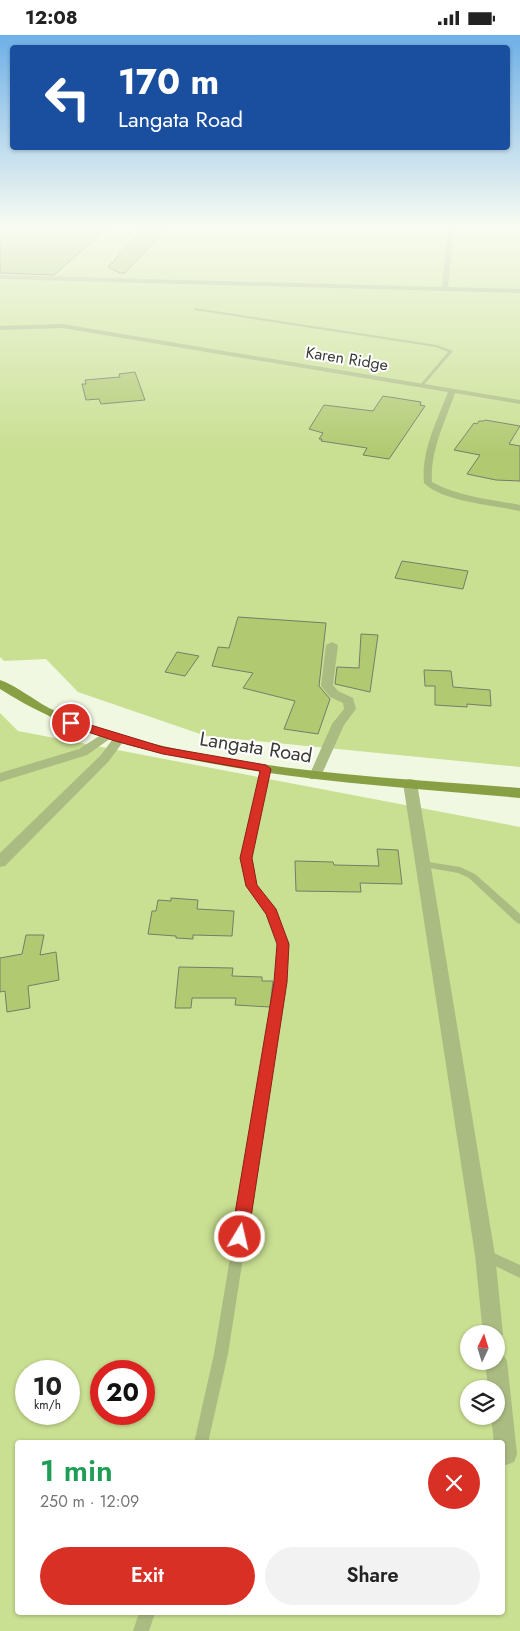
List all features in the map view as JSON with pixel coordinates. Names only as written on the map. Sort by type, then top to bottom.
[{"type":"main road","name":"Langata Road","points":[[0,684],[39,709],[71,723],[163,751],[315,776],[520,793]]},
{"type":"street","name":"Karen Ridge","points":[[0,328],[62,326],[520,402]]},
{"type":"street","points":[[452,391],[429,459],[426,473],[428,483],[436,489],[520,508]]},
{"type":"street","points":[[315,776],[334,732],[350,709],[349,701],[334,694],[327,686],[332,645]]},
{"type":"street","points":[[0,778],[83,753],[113,737]]},
{"type":"street","points":[[0,862],[106,758],[113,737]]},
{"type":"street","points":[[410,783],[484,1255],[492,1325]]},
{"type":"street","points":[[497,1370],[504,1440]]},
{"type":"street","points":[[505,1445],[506,1454]]},
{"type":"lane","points":[[194,309],[437,346],[451,351],[422,386]]},
{"type":"lane","points":[[202,1440],[220,1355],[281,982],[283,944],[272,913],[252,886],[246,858],[266,769]]},
{"type":"lane","points":[[422,864],[460,870],[472,876],[520,920]]},
{"type":"lane","points":[[484,1255],[520,1272]]},
{"type":"lane","points":[[141,1631],[146,1615]]},
{"type":"green space","points":[[0,302],[520,302],[520,767],[206,736],[78,692],[46,659],[4,661],[0,657]]},
{"type":"green space","points":[[0,713],[18,731],[520,827],[520,1631],[0,1631]]},
{"type":"building","points":[[135,372],[145,400],[101,404],[99,399],[86,400],[82,384],[86,384],[85,380],[120,377],[119,374]]},
{"type":"building","points":[[383,396],[421,402],[420,405],[425,406],[389,459],[363,455],[367,448],[321,441],[322,439],[319,439],[323,433],[309,429],[324,405],[373,411]]},
{"type":"building","points":[[485,420],[520,426],[509,444],[520,446],[520,481],[496,480],[467,474],[480,455],[454,450],[474,423],[477,424],[479,421]]},
{"type":"building","points":[[402,561],[468,571],[463,589],[395,578]]},
{"type":"building","points":[[238,617],[326,623],[319,686],[330,699],[318,734],[284,729],[295,701],[243,688],[253,673],[212,666],[218,647],[229,648]]},
{"type":"building","points":[[361,634],[378,635],[370,692],[335,684],[337,667],[359,668]]},
{"type":"building","points":[[177,652],[199,656],[185,676],[165,672]]},
{"type":"building","points":[[424,670],[451,671],[453,687],[490,690],[491,706],[467,704],[467,707],[435,705],[435,686],[425,686]]},
{"type":"building","points":[[377,849],[398,850],[402,884],[360,883],[361,892],[296,891],[295,861],[333,862],[334,865],[379,866]]},
{"type":"building","points":[[171,898],[198,900],[197,909],[234,911],[232,936],[193,935],[193,939],[148,934],[152,911],[156,911],[158,900],[171,901]]},
{"type":"building","points":[[26,935],[44,935],[40,955],[56,952],[59,980],[28,986],[30,1008],[7,1012],[5,991],[0,992],[0,958],[22,954]]},
{"type":"building","points":[[179,967],[233,968],[232,976],[262,977],[262,981],[273,981],[270,1007],[235,1005],[236,998],[192,998],[191,1008],[175,1008]]},
{"type":"route","points":[[71,723],[118,739],[163,751],[266,769],[246,858],[252,886],[272,913],[283,944],[281,982],[240,1237]]}]
